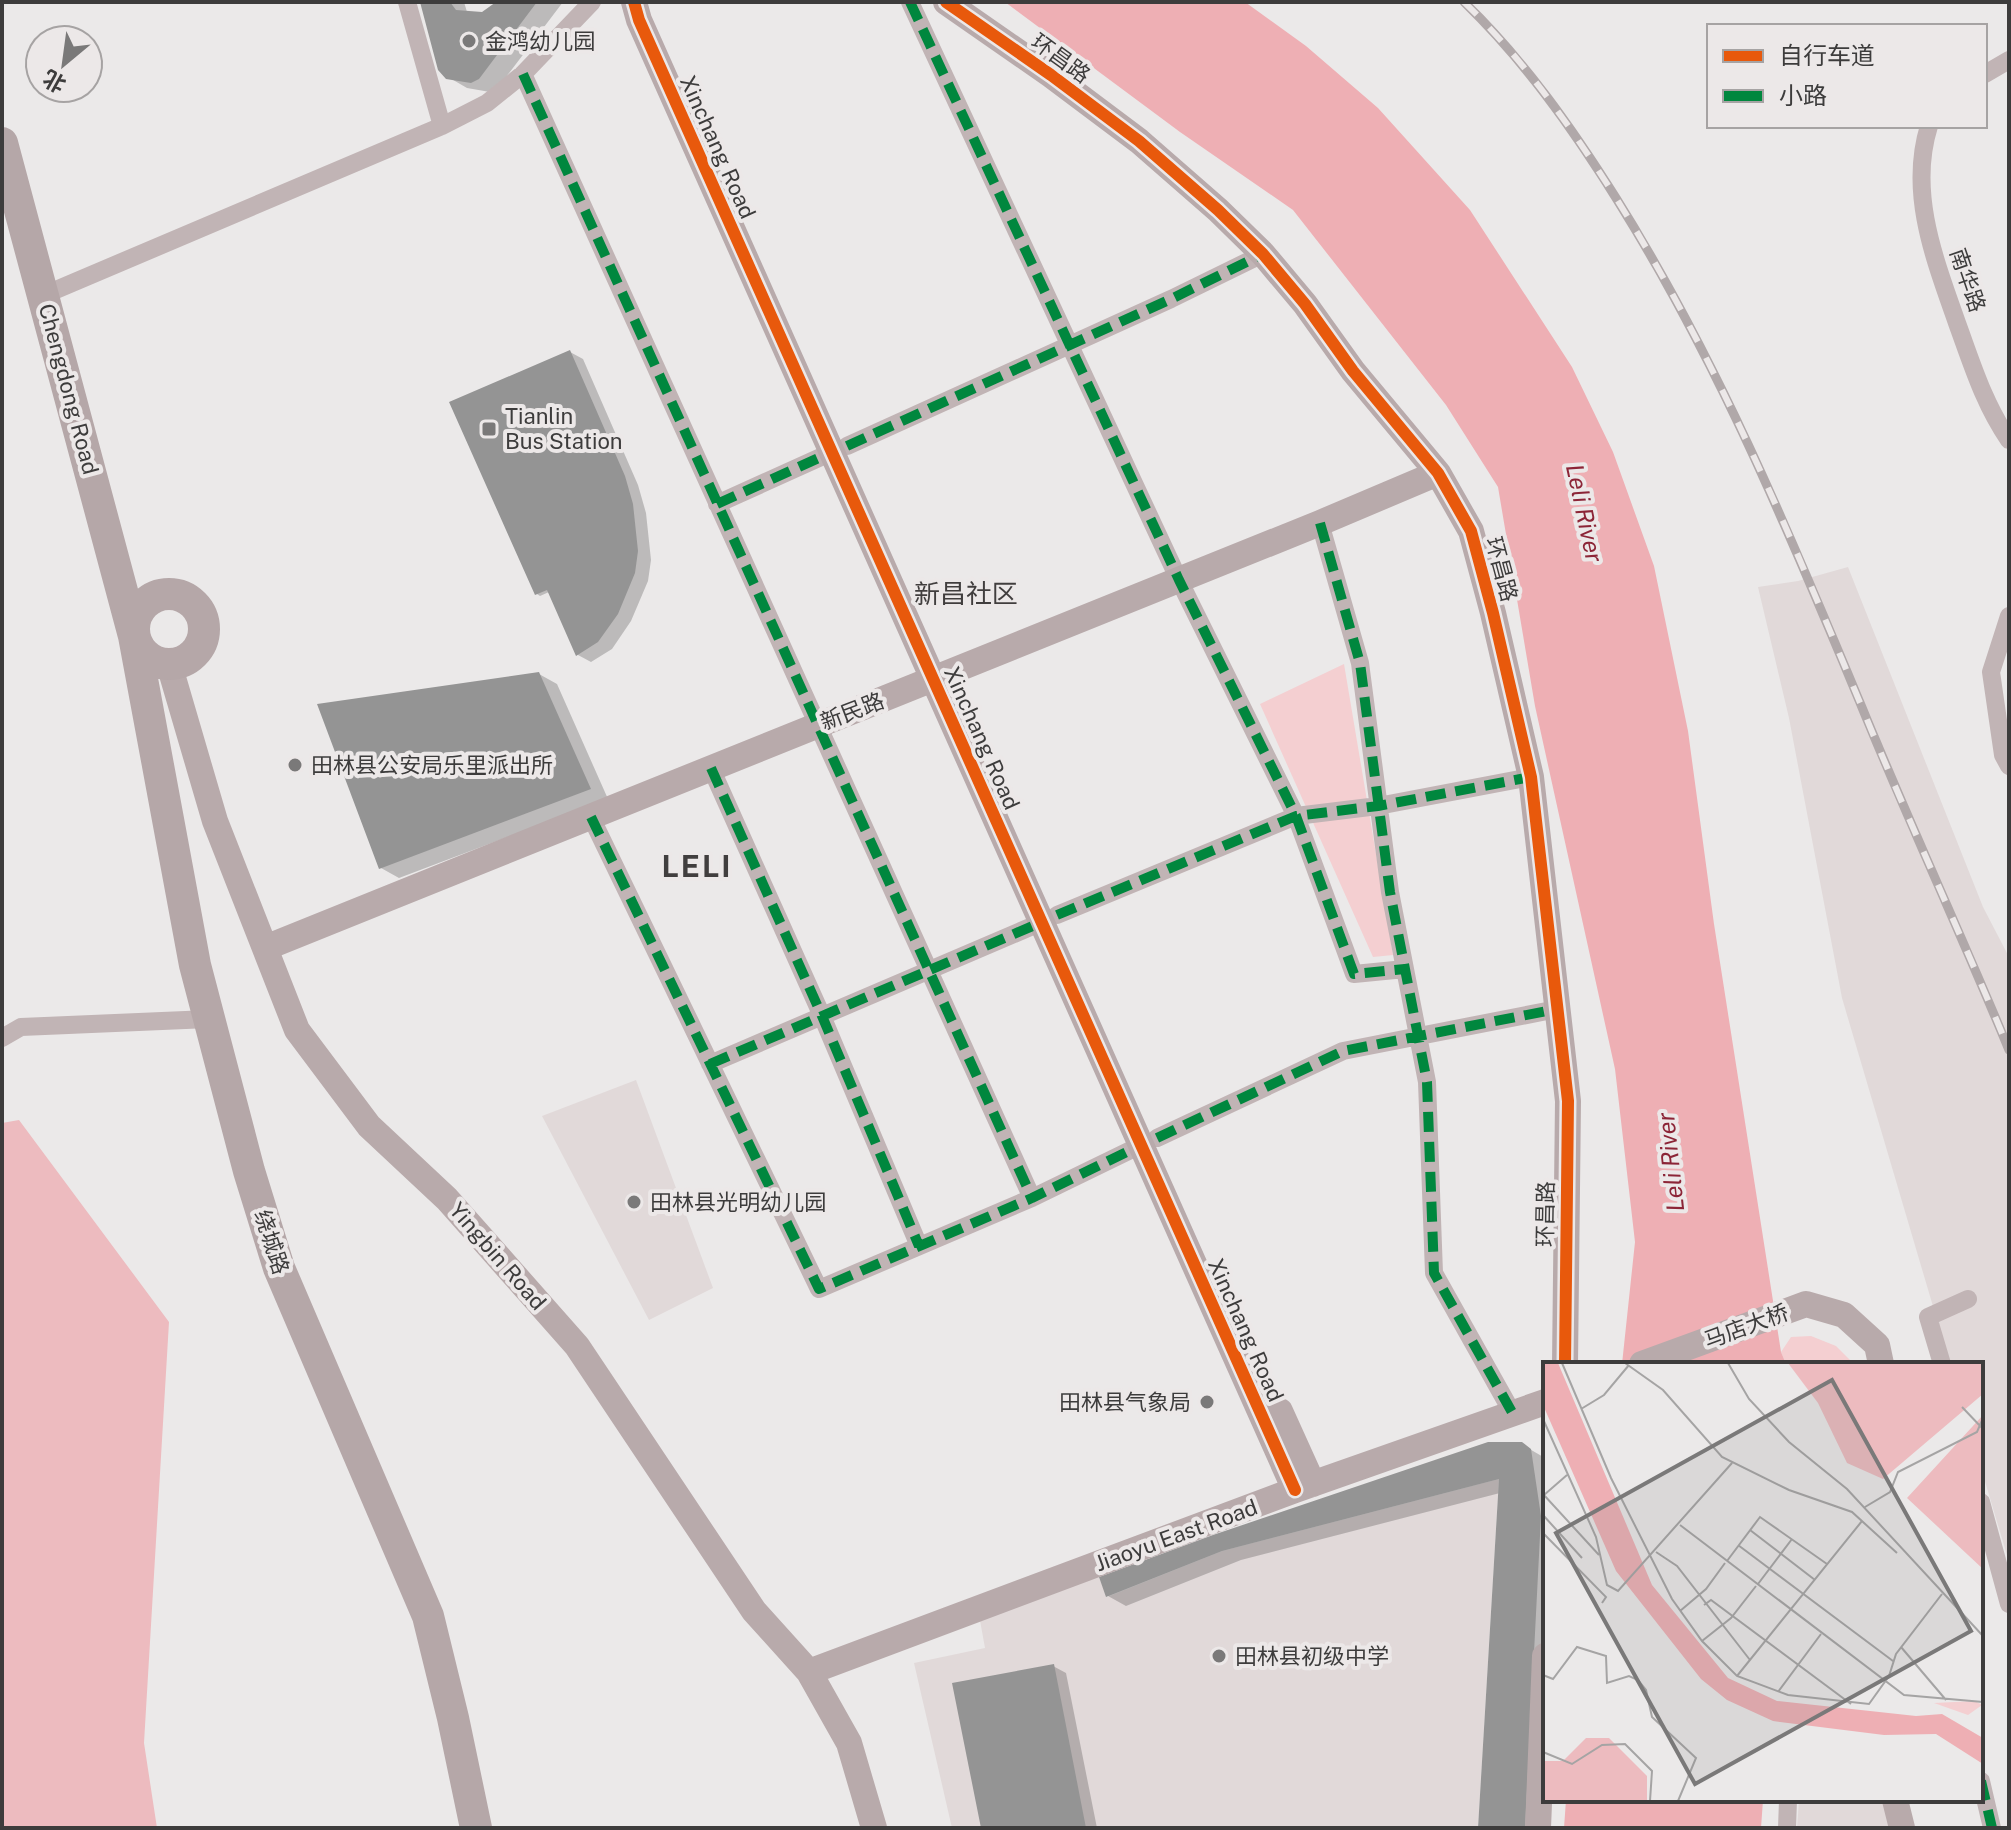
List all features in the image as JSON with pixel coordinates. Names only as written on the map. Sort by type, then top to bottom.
[{"type":"highway","name":"Chengdong Road","points":[[2,143],[134,636]]},
{"type":"highway","points":[[165,593],[188,599],[202,617],[203,639],[190,657],[169,664],[147,657],[134,636],[133,625],[137,613],[154,596],[165,593]]},
{"type":"highway","name":"绕城路","points":[[134,636],[195,965],[249,1171],[279,1268],[428,1616],[476,1828]]},
{"type":"street","points":[[407,2],[442,126]]},
{"type":"street","points":[[44,295],[442,126],[487,103],[523,74],[592,2]]},
{"type":"street","name":"Xinchang Road","points":[[634,2],[639,20],[840,449]]},
{"type":"street","name":"Xinchang Road","points":[[644,2],[652,11],[840,449],[1304,1487]]},
{"type":"street","points":[[910,2],[1179,580],[1296,816],[1354,974],[1405,969]]},
{"type":"street","name":"环昌路","points":[[946,2],[1139,141],[1263,254],[1305,304],[1353,371],[1438,473],[1471,531],[1531,777],[1568,1101],[1565,1362]]},
{"type":"street","points":[[1987,73],[2009,60]]},
{"type":"street","points":[[523,74],[1032,1198]]},
{"type":"street","name":"南华路","points":[[1928,128],[1924,144],[1922,192],[1926,226],[1982,394],[2009,440]]},
{"type":"street","points":[[717,504],[1171,299],[1263,254]]},
{"type":"street","name":"新民路","points":[[265,948],[1438,473]]},
{"type":"street","points":[[1320,523],[1360,663],[1390,892],[1427,1082],[1434,1273],[1513,1414]]},
{"type":"street","points":[[2009,616],[1991,672],[2003,755],[2009,766]]},
{"type":"street","name":"Yingbin Road","points":[[169,664],[215,821],[297,1030],[369,1126],[447,1199],[577,1346],[754,1611],[809,1672],[849,1743],[874,1828]]},
{"type":"street","points":[[711,768],[822,1016],[919,1246]]},
{"type":"street","points":[[710,1064],[1296,816],[1378,806],[1531,777]]},
{"type":"street","points":[[591,817],[819,1289],[1032,1198],[1343,1051],[1557,1009]]},
{"type":"street","points":[[2,1038],[21,1027],[209,1019]]},
{"type":"street","points":[[1941,1362],[1928,1317],[1968,1299]]},
{"type":"street","name":"马店大桥","points":[[1647,1362],[1806,1304],[1844,1315],[1877,1345],[1881,1362]]},
{"type":"street","name":"Jiaoyu East Road","points":[[809,1672],[1304,1487],[1543,1403]]},
{"type":"street","points":[[1983,1509],[2009,1604]]},
{"type":"street","points":[[1538,1828],[1543,1705]]},
{"type":"street","points":[[1983,1790],[1992,1828]]},
{"type":"street","points":[[1787,1828],[1788,1802]]},
{"type":"street","points":[[1896,1802],[1902,1828]]},
{"type":"shaded area","points":[[1848,567],[1983,907],[2009,957],[2009,1562],[1983,1475],[1983,1362],[1949,1362],[1842,998],[1789,718],[1758,587],[1798,581]]},
{"type":"shaded area","points":[[1344,664],[1393,955],[1373,957],[1260,704]]},
{"type":"shaded area","name":"田林县光明幼儿园","points":[[636,1080],[713,1288],[649,1320],[542,1116]]},
{"type":"shaded area","points":[[19,1120],[169,1322],[144,1743],[157,1828],[2,1828],[2,1123]]},
{"type":"shaded area","points":[[1811,1336],[1836,1346],[1852,1362],[1785,1362],[1781,1352],[1791,1337]]},
{"type":"shaded area","name":"田林县初级中学","points":[[1499,1479],[1478,1828],[952,1828],[914,1663],[985,1648],[979,1615],[1099,1577],[1107,1597],[1222,1551]]},
{"type":"shaded area","points":[[1799,1802],[1884,1802],[1891,1828],[1797,1828]]},
{"type":"water","name":"Leli River","points":[[1005,2],[1245,2],[1306,46],[1378,108],[1470,210],[1572,367],[1613,452],[1654,566],[1688,731],[1714,924],[1781,1352],[1785,1362],[1622,1362],[1635,1242],[1615,1069],[1535,706],[1498,487],[1446,405],[1293,210],[1180,132]]},
{"type":"water","points":[[1566,1802],[1763,1802],[1761,1828],[1564,1828]]},
{"type":"building","name":"金鸿幼儿园","points":[[420,2],[450,2],[456,10],[482,12],[496,2],[537,2],[479,79],[471,83],[446,79],[438,70]]},
{"type":"building","points":[[570,350],[625,476],[633,504],[638,551],[635,573],[618,614],[598,642],[576,656],[547,590],[535,595],[449,402]]},
{"type":"building","points":[[539,672],[591,789],[379,869],[317,704]]},
{"type":"building","points":[[1488,1442],[1522,1442],[1531,1449],[1541,1516],[1525,1828],[1478,1828],[1499,1479],[1222,1551],[1106,1597],[1099,1577]]},
{"type":"building","points":[[1054,1664],[1086,1828],[981,1828],[952,1683]]},
{"type":"railway","points":[[1464,2],[1527,71],[1582,146],[1653,259],[1687,321],[1778,510],[2009,1050]]},
{"type":"marked path","points":[[910,2],[1179,580],[1296,816],[1354,974],[1405,969]]},
{"type":"marked path","points":[[523,74],[1032,1198]]},
{"type":"marked path","points":[[847,446],[1263,254]]},
{"type":"marked path","points":[[717,504],[832,452]]},
{"type":"marked path","points":[[1320,523],[1360,663],[1390,892],[1427,1082],[1434,1273],[1513,1414]]},
{"type":"marked path","points":[[711,768],[822,1016],[919,1246]]},
{"type":"marked path","points":[[1057,915],[1296,816],[1378,806],[1531,777]]},
{"type":"marked path","points":[[591,817],[819,1289],[1032,1198],[1141,1145]]},
{"type":"marked path","points":[[710,1064],[1042,922]]},
{"type":"marked path","points":[[1157,1138],[1343,1051],[1557,1009]]},
{"type":"marked path","points":[[1983,1790],[1992,1828]]},
{"type":"cycle path","points":[[634,2],[639,20],[1295,1490]]},
{"type":"cycle path","points":[[946,2],[1139,141],[1263,254],[1305,304],[1353,371],[1438,473],[1471,531],[1531,777],[1568,1101],[1565,1362]]},
{"type":"place","name":"金鸿幼儿园","points":[[469,41]]},
{"type":"place","name":"Tianlin Bus Station","points":[[489,429]]},
{"type":"place","name":"田林县公安局乐里派出所","points":[[295,765]]},
{"type":"place","name":"田林县光明幼儿园","points":[[634,1202]]},
{"type":"place","name":"田林县气象局","points":[[1207,1402]]},
{"type":"place","name":"田林县初级中学","points":[[1219,1656]]},
{"type":"district","name":"新昌社区","points":[[966,594]]},
{"type":"district","name":"LELI","points":[[697,867]]}]
